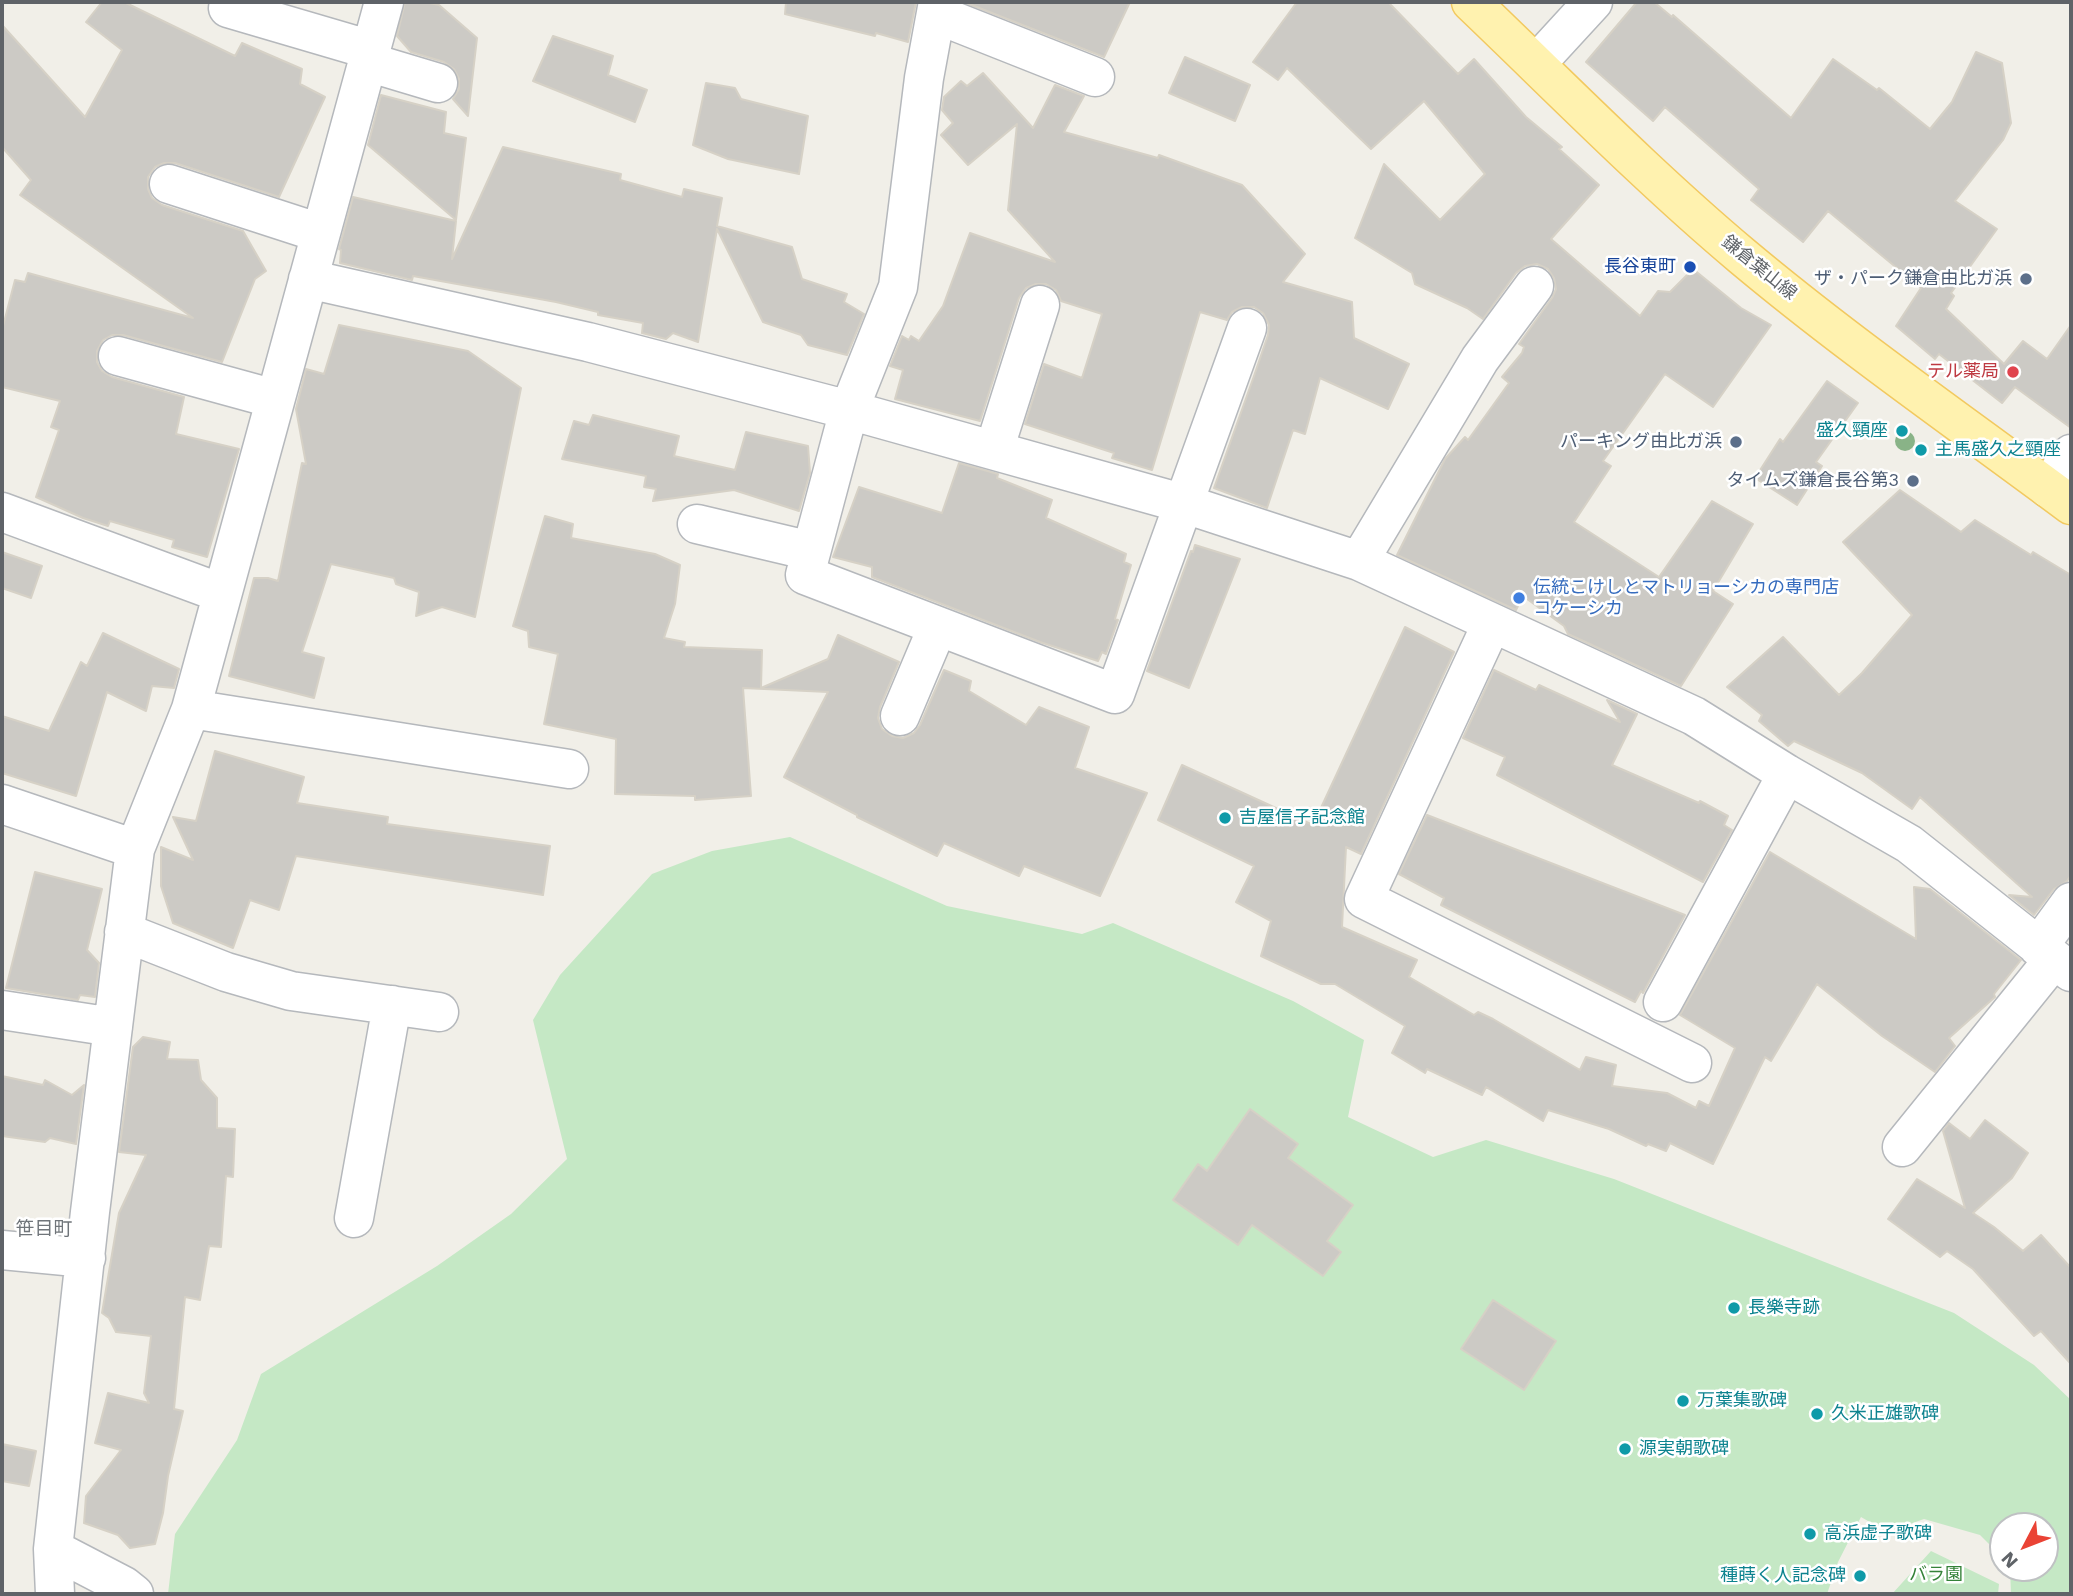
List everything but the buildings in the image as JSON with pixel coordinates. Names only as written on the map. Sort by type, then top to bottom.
[{"type":"main road","name":"鎌倉葉山線","points":[[1471,2],[1632,157],[1742,256],[1896,376],[2060,497]]},
{"type":"street","points":[[55,1594],[53,1549],[135,849],[191,709],[384,2]]},
{"type":"street","points":[[1536,64],[1593,2]]},
{"type":"street","points":[[228,8],[369,56],[438,83]]},
{"type":"street","points":[[1095,78],[937,8],[924,78],[898,287],[849,410],[805,575],[1115,694],[1247,328]]},
{"type":"street","points":[[169,184],[320,233]]},
{"type":"street","points":[[308,279],[588,342],[849,410],[1185,504],[1360,561],[1694,716],[1787,774],[1909,844],[2054,959]]},
{"type":"street","points":[[1360,561],[1479,359],[1534,286]]},
{"type":"street","points":[[995,450],[1040,305]]},
{"type":"street","points":[[118,356],[275,399]]},
{"type":"street","points":[[2060,497],[2071,454]]},
{"type":"street","points":[[2,512],[221,593]]},
{"type":"street","points":[[697,524],[811,551]]},
{"type":"street","points":[[1492,623],[1364,899],[1692,1063]]},
{"type":"street","points":[[900,716],[938,626]]},
{"type":"street","points":[[191,709],[569,769]]},
{"type":"street","points":[[1662,1002],[1787,774]]},
{"type":"street","points":[[2,804],[135,849]]},
{"type":"street","points":[[1902,1147],[2054,959],[2071,902]]},
{"type":"street","points":[[124,932],[226,972],[291,991],[439,1012]]},
{"type":"street","points":[[354,1218],[392,1005]]},
{"type":"street","points":[[2,1010],[113,1027]]},
{"type":"street","points":[[2,1250],[86,1258]]},
{"type":"street","points":[[53,1549],[124,1586],[134,1594]]},
{"type":"green space","points":[[790,837],[947,906],[1082,934],[1113,923],[1293,1001],[1364,1040],[1348,1117],[1433,1157],[1486,1140],[1614,1179],[1954,1313],[2034,1365],[2071,1400],[2071,1594],[2011,1594],[2011,1582],[2059,1582],[2059,1512],[1989,1512],[1989,1544],[1980,1535],[1924,1519],[1887,1532],[1861,1517],[1838,1562],[1827,1594],[168,1594],[175,1534],[237,1440],[261,1374],[437,1266],[511,1214],[567,1159],[533,1020],[560,975],[652,874],[712,851]]},
{"type":"green space","name":"バラ園","points":[[1931,1551],[1989,1579],[1989,1582],[1999,1584],[1998,1594],[1892,1594]]},
{"type":"place","name":"長谷東町","points":[[1690,267]]},
{"type":"place","name":"ザ・パーク鎌倉由比ガ浜","points":[[2026,279]]},
{"type":"place","name":"テル薬局","points":[[2013,372]]},
{"type":"place","name":"盛久頸座","points":[[1902,431]]},
{"type":"place","name":"パーキング由比ガ浜","points":[[1736,442]]},
{"type":"place","name":"主馬盛久之頸座","points":[[1921,450]]},
{"type":"place","name":"タイムズ鎌倉長谷第3","points":[[1913,481]]},
{"type":"place","name":"伝統こけしとマトリョーシカの専門店 コケーシカ","points":[[1519,598]]},
{"type":"place","name":"吉屋信子記念館","points":[[1225,818]]},
{"type":"place","name":"長樂寺跡","points":[[1734,1308]]},
{"type":"place","name":"万葉集歌碑","points":[[1683,1401]]},
{"type":"place","name":"久米正雄歌碑","points":[[1817,1414]]},
{"type":"place","name":"源実朝歌碑","points":[[1625,1449]]},
{"type":"place","name":"高浜虚子歌碑","points":[[1810,1534]]},
{"type":"place","name":"種蒔く人記念碑","points":[[1860,1576]]},
{"type":"district","name":"笹目町","points":[[44,1229]]}]
